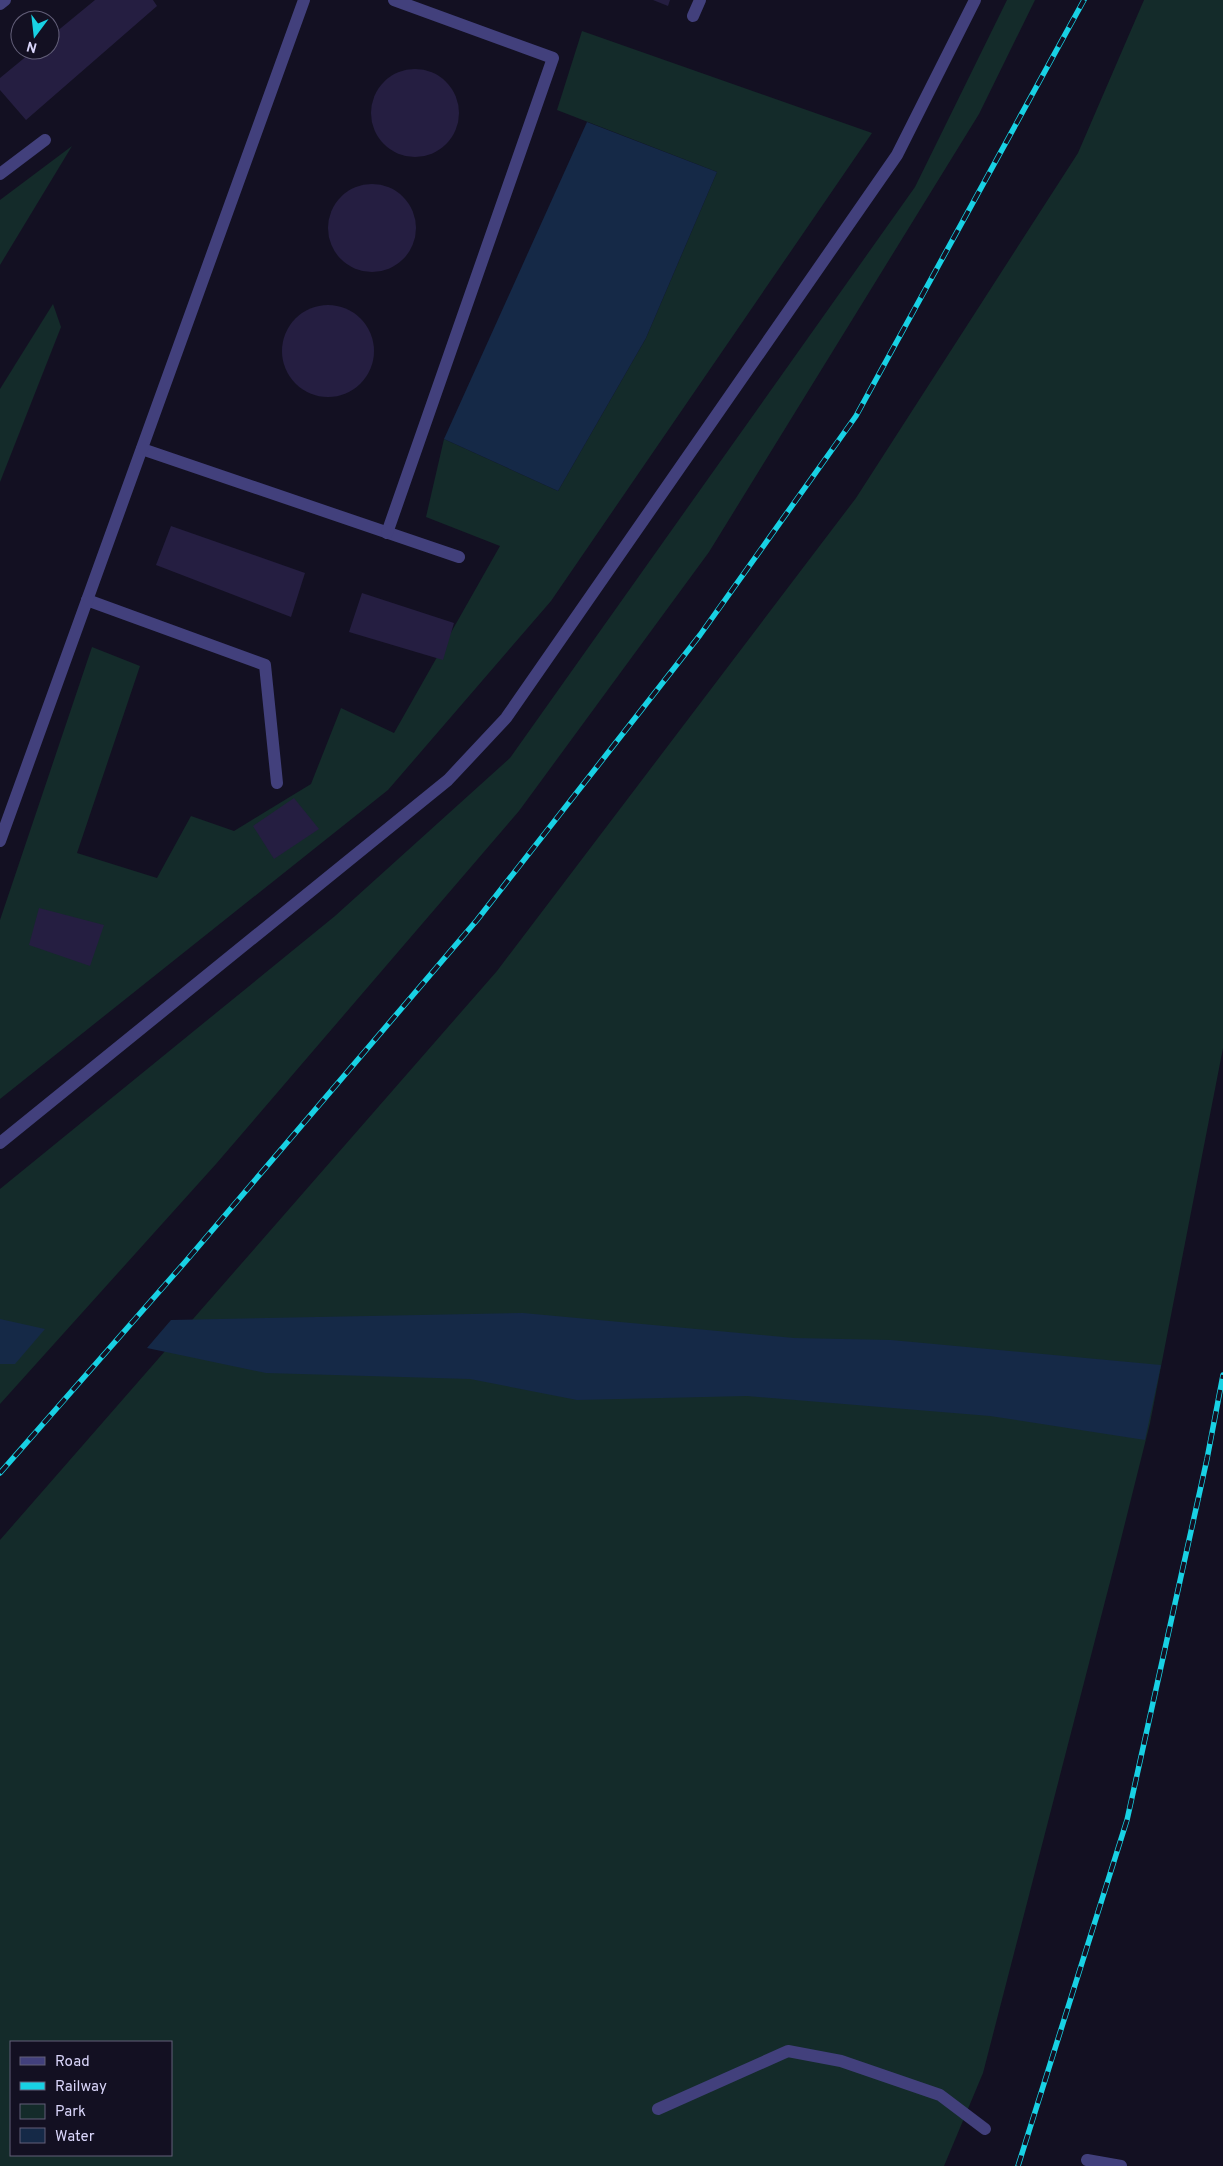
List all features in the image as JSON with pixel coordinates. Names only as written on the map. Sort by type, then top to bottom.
[{"type":"street","points":[[0,4],[5,0]]},
{"type":"street","points":[[0,841],[304,0]]},
{"type":"street","points":[[387,533],[553,58],[394,0]]},
{"type":"street","points":[[693,16],[700,0]]},
{"type":"street","points":[[0,1143],[448,780],[506,718],[897,155],[975,0]]},
{"type":"street","points":[[0,174],[45,140]]},
{"type":"street","points":[[142,449],[459,557]]},
{"type":"street","points":[[87,600],[265,665],[277,783]]},
{"type":"street","points":[[658,2109],[788,2051],[841,2061],[940,2094],[986,2130]]},
{"type":"street","points":[[1087,2160],[1121,2166]]},
{"type":"green space","points":[[1007,0],[1035,0],[979,114],[709,552],[519,811],[216,1164],[0,1404],[0,1189],[335,916],[510,758],[915,187]]},
{"type":"green space","points":[[1144,0],[1223,0],[1223,1048],[1150,1423],[983,2073],[944,2166],[0,2166],[0,1540],[497,971],[856,498],[1078,153]]},
{"type":"green space","points":[[582,31],[872,133],[551,601],[388,790],[0,1099],[0,920],[92,647],[140,666],[77,853],[157,878],[191,816],[234,831],[311,784],[341,708],[394,733],[500,546],[426,517],[444,439],[558,491],[646,338],[717,172],[557,110]]},
{"type":"green space","points":[[72,146],[3,260],[0,265],[0,200]]},
{"type":"green space","points":[[53,304],[61,327],[0,482],[0,389]]},
{"type":"water","points":[[587,122],[717,172],[646,338],[558,491],[444,439]]},
{"type":"water","points":[[523,1313],[794,1338],[891,1340],[1161,1365],[1145,1440],[990,1416],[747,1396],[577,1400],[470,1379],[266,1373],[147,1348],[171,1320]]},
{"type":"water","points":[[0,1319],[45,1329],[15,1364],[0,1364]]},
{"type":"building","points":[[95,0],[153,0],[157,6],[26,120],[0,90],[0,78],[22,60],[60,60],[60,29]]},
{"type":"building","points":[[653,0],[670,0],[668,6]]},
{"type":"building","points":[[415,69],[432,73],[446,82],[455,96],[459,113],[455,130],[446,144],[432,153],[415,157],[398,153],[384,144],[375,130],[371,113],[375,96],[384,82],[398,73]]},
{"type":"building","points":[[363,184],[381,184],[397,191],[409,203],[416,219],[416,237],[409,253],[397,265],[381,272],[363,272],[347,265],[335,253],[328,237],[328,219],[335,203],[347,191]]},
{"type":"building","points":[[328,305],[337,306],[354,313],[366,325],[373,342],[373,360],[366,377],[354,389],[337,396],[328,397],[319,396],[302,389],[290,377],[283,360],[282,351],[283,342],[290,325],[302,313],[319,306]]},
{"type":"building","points":[[171,526],[305,573],[291,617],[156,565]]},
{"type":"building","points":[[362,593],[454,623],[443,660],[349,632]]},
{"type":"building","points":[[294,798],[319,829],[274,859],[253,826]]},
{"type":"building","points":[[39,908],[104,925],[90,966],[29,945]]},
{"type":"railway","points":[[0,1473],[186,1261],[477,920],[700,635],[856,416],[1084,0]]},
{"type":"railway","points":[[1018,2166],[1127,1820],[1207,1459],[1223,1375]]}]
